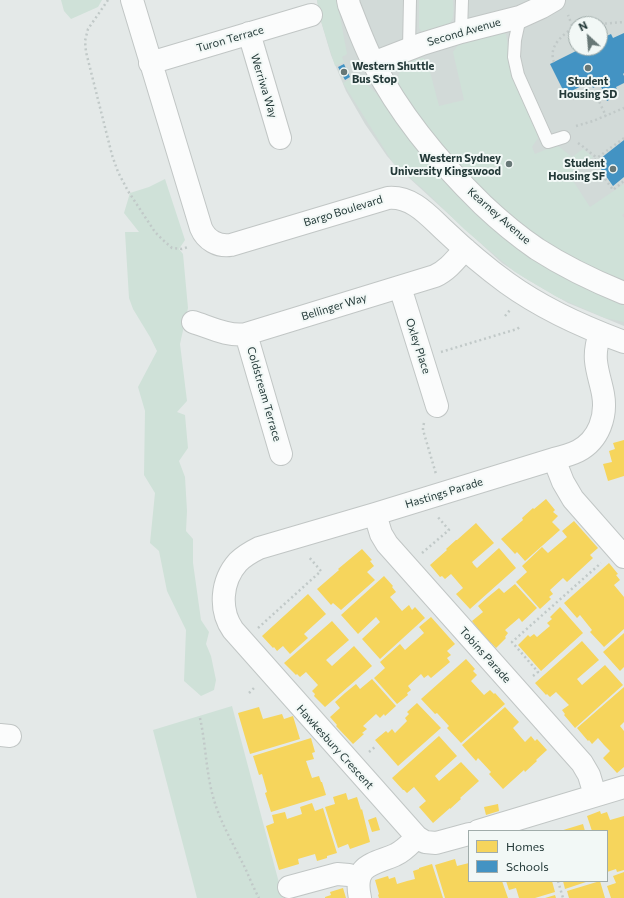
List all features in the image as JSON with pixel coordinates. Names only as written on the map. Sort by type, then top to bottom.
[{"type":"street","name":"Bargo Boulevard","points":[[132,0],[201,228],[206,237],[212,242],[230,245],[382,199],[402,199],[415,205],[480,262],[508,284],[551,310],[600,333],[624,342]]},
{"type":"street","name":"Kearney Avenue","points":[[348,0],[373,63],[408,121],[470,192],[497,218],[521,238],[553,259],[583,276],[624,292]]},
{"type":"street","name":"Second Avenue","points":[[373,63],[409,48],[461,32],[520,17],[550,5]]},
{"type":"street","name":"Turon Terrace","points":[[150,62],[311,15]]},
{"type":"street","name":"Werriwa Way","points":[[249,33],[280,138]]},
{"type":"street","name":"Bellinger Way","points":[[193,322],[232,334],[246,334],[440,274],[449,267],[465,249]]},
{"type":"street","name":"Oxley Place","points":[[400,287],[432,413]]},
{"type":"street","name":"Hastings Parade","points":[[224,610],[224,592],[229,575],[247,554],[259,548],[554,459],[576,452],[587,445],[595,437],[604,415],[604,400],[596,366],[597,345],[600,333]]},
{"type":"street","name":"Coldstream Terrace","points":[[246,334],[281,454]]},
{"type":"street","points":[[554,459],[564,482],[574,499],[614,558]]},
{"type":"street","name":"Tobins Parade","points":[[375,514],[387,544],[582,763],[589,775],[596,795]]},
{"type":"street","name":"Hawkesbury Crescent","points":[[224,610],[228,622],[237,636],[417,837]]},
{"type":"street","points":[[481,830],[624,787]]},
{"type":"street","points":[[359,887],[362,872],[368,866],[402,851],[417,837],[425,842],[436,843],[468,834]]},
{"type":"street","points":[[289,887],[337,874],[349,875],[359,887]]},
{"type":"lane","points":[[409,48],[410,0]]},
{"type":"lane","points":[[461,32],[462,0]]},
{"type":"lane","points":[[520,17],[515,40],[514,57],[518,75],[548,142],[564,137]]},
{"type":"path","points":[[108,0],[88,29],[85,41],[86,52],[112,155],[118,172],[128,192],[155,232],[172,248],[182,249],[189,247]]},
{"type":"path","points":[[550,5],[568,22]]},
{"type":"path","points":[[608,23],[624,22]]},
{"type":"path","points":[[554,62],[552,57],[555,44],[568,32]]},
{"type":"path","points":[[569,92],[572,100],[579,96],[597,97],[606,116]]},
{"type":"path","points":[[597,158],[581,145],[564,137],[568,129],[593,121],[624,108]]},
{"type":"path","points":[[624,138],[593,162],[613,190],[624,181]]},
{"type":"path","points":[[438,353],[517,329],[521,326]]},
{"type":"path","points":[[432,413],[423,426],[423,430],[438,479]]},
{"type":"path","points":[[407,566],[449,530],[435,514]]},
{"type":"path","points":[[253,632],[321,571],[306,554]]},
{"type":"path","points":[[532,677],[538,672],[512,642],[614,558]]},
{"type":"path","points":[[200,718],[203,730],[208,775],[214,800],[228,836],[259,898]]},
{"type":"path","points":[[558,882],[563,898]]},
{"type":"shaded area","name":"Western Sydney University Kingswood","points":[[317,0],[624,0],[624,326],[568,303],[502,263],[395,165],[365,124],[346,91],[331,55],[320,18]]},
{"type":"green space","points":[[61,0],[102,0],[98,7],[71,19],[64,11]]},
{"type":"green space","points":[[317,0],[337,0],[347,54],[342,57],[344,62],[335,66],[320,18]]},
{"type":"green space","points":[[419,0],[453,0],[452,20],[449,24],[442,28],[424,33],[422,32],[419,28]]},
{"type":"green space","points":[[502,32],[506,34],[511,67],[516,86],[538,138],[532,147],[535,154],[557,145],[572,157],[583,149],[593,157],[570,176],[590,207],[624,184],[624,213],[622,215],[624,218],[624,282],[558,252],[518,224],[482,191],[443,149],[403,94],[398,83],[399,74],[403,66],[414,60],[422,58],[427,60],[439,106],[464,100],[453,52],[458,45]]},
{"type":"green space","points":[[357,75],[376,93],[436,169],[624,301],[624,322],[605,318],[557,297],[515,272],[464,229],[424,190],[393,163],[343,83]]},
{"type":"green space","points":[[165,179],[185,240],[179,249],[183,254],[188,308],[180,344],[187,401],[177,412],[185,415],[188,448],[179,461],[185,477],[187,511],[186,531],[193,539],[193,563],[201,620],[209,632],[206,644],[211,656],[216,680],[214,690],[201,696],[184,681],[186,630],[167,591],[159,551],[150,543],[155,493],[144,475],[145,411],[138,387],[157,351],[133,309],[129,298],[125,232],[139,232],[124,213],[130,193],[149,187]]},
{"type":"green space","points":[[232,706],[283,898],[197,898],[153,730]]},
{"type":"building: Homes","points":[[624,440],[624,476],[608,481],[603,464],[612,462],[609,451],[615,449],[613,443]]},
{"type":"building: Homes","points":[[546,499],[555,510],[553,512],[558,516],[552,522],[560,530],[525,561],[517,552],[515,554],[501,539],[523,520],[522,518],[533,508],[534,509]]},
{"type":"building: Homes","points":[[574,521],[598,548],[590,555],[593,558],[567,582],[563,578],[550,590],[553,594],[549,597],[551,599],[540,609],[516,582],[527,572],[522,566],[542,547],[548,553],[567,537],[562,531]]},
{"type":"building: Homes","points":[[476,523],[494,543],[472,562],[474,565],[477,568],[499,548],[516,568],[470,609],[456,594],[463,588],[451,574],[445,579],[442,576],[440,577],[430,565]]},
{"type":"building: Homes","points":[[362,549],[372,560],[370,561],[374,566],[367,572],[375,580],[341,610],[333,603],[331,605],[317,589]]},
{"type":"building: Homes","points":[[609,563],[618,574],[616,575],[620,580],[614,585],[624,597],[624,629],[604,647],[590,632],[592,630],[580,615],[577,618],[564,603]]},
{"type":"building: Homes","points":[[384,576],[396,592],[390,597],[402,611],[409,605],[412,610],[415,607],[425,618],[380,659],[362,639],[380,622],[376,617],[358,634],[341,615]]},
{"type":"building: Homes","points":[[515,584],[537,608],[522,622],[519,618],[505,630],[508,633],[505,637],[506,638],[496,648],[491,643],[490,644],[472,621],[483,612],[478,606],[488,597],[499,588],[504,593]]},
{"type":"building: Homes","points":[[308,594],[326,614],[304,634],[308,638],[290,654],[283,646],[277,651],[262,636]]},
{"type":"building: Homes","points":[[560,607],[583,633],[541,671],[518,645],[528,635],[530,637],[534,634],[537,637],[550,626],[547,623],[552,619],[550,617]]},
{"type":"building: Homes","points":[[431,617],[455,644],[447,651],[451,655],[447,658],[450,662],[431,678],[428,675],[424,678],[421,674],[408,686],[411,690],[407,693],[408,695],[397,704],[374,678],[385,668],[380,662],[400,644],[405,650],[424,633],[419,627]]},
{"type":"building: Homes","points":[[332,621],[349,640],[326,660],[332,666],[354,646],[372,666],[325,707],[314,696],[315,694],[312,691],[318,685],[306,672],[300,677],[284,663]]},
{"type":"building: Homes","points":[[624,633],[624,667],[620,671],[603,652]]},
{"type":"building: Homes","points":[[582,641],[599,660],[577,679],[582,685],[605,665],[623,685],[575,728],[564,715],[565,714],[562,710],[569,705],[556,692],[550,697],[547,694],[546,695],[535,683]]},
{"type":"building: Homes","points":[[466,659],[475,669],[473,671],[477,675],[471,681],[484,695],[490,690],[494,694],[495,693],[505,704],[461,743],[447,728],[449,726],[421,699]]},
{"type":"building: Homes","points":[[372,679],[396,706],[385,716],[384,714],[380,718],[376,714],[363,726],[367,729],[362,733],[364,734],[353,744],[336,726],[337,725],[330,717],[340,708],[335,702],[356,684],[360,689]]},
{"type":"building: Homes","points":[[624,687],[624,722],[620,726],[624,731],[624,767],[617,773],[603,758],[610,751],[598,738],[592,744],[577,728]]},
{"type":"building: Homes","points":[[417,703],[441,728],[398,766],[375,740],[386,731],[388,733],[392,729],[395,733],[407,721],[405,718],[409,714],[407,712]]},
{"type":"building: Homes","points":[[259,707],[263,719],[282,714],[284,719],[293,716],[300,739],[250,754],[238,713]]},
{"type":"building: Homes","points":[[505,707],[519,722],[513,728],[525,742],[531,736],[535,741],[537,739],[547,750],[525,772],[524,770],[503,789],[489,774],[491,772],[478,758],[476,761],[462,745]]},
{"type":"building: Homes","points":[[439,736],[457,756],[435,776],[439,781],[461,762],[479,781],[433,823],[419,807],[426,801],[414,787],[407,793],[392,778]]},
{"type":"building: Homes","points":[[311,738],[315,752],[312,753],[314,759],[306,761],[312,778],[319,776],[326,795],[271,812],[265,793],[267,792],[262,774],[259,775],[253,756]]},
{"type":"building: Homes","points":[[346,793],[348,800],[357,797],[361,810],[362,809],[370,842],[350,849],[348,844],[338,848],[325,807],[335,804],[333,797]]},
{"type":"building: Homes","points":[[312,803],[315,811],[323,808],[337,853],[317,861],[315,854],[298,859],[299,864],[279,870],[266,826],[274,823],[272,815],[285,812],[287,819],[302,814],[300,807]]},
{"type":"building: Homes","points":[[498,804],[499,811],[486,815],[484,807]]},
{"type":"building: Homes","points":[[600,811],[601,814],[607,812],[610,820],[624,816],[624,870],[617,872],[616,869],[608,872],[608,830],[592,830],[587,816]]},
{"type":"building: Homes","points":[[376,817],[380,830],[372,832],[368,820]]},
{"type":"building: Homes","points":[[583,824],[585,830],[563,830]]},
{"type":"building: Homes","points":[[455,859],[457,866],[468,863],[468,882],[502,882],[508,898],[445,898],[435,865]]},
{"type":"building: Homes","points":[[432,864],[443,898],[379,898],[375,880],[388,876],[389,879],[395,877],[397,884],[415,879],[413,871]]},
{"type":"building: Homes","points":[[624,872],[624,898],[611,898],[607,886],[616,883],[613,876]]},
{"type":"building: Homes","points":[[506,882],[552,882],[555,892],[535,898],[519,898],[516,888],[509,890]]},
{"type":"building: Homes","points":[[563,882],[586,882],[565,889]]},
{"type":"building: Homes","points":[[600,882],[605,898],[569,898],[567,891]]},
{"type":"building: Homes","points":[[343,888],[346,898],[325,898],[331,895],[330,892]]},
{"type":"building: Homes","points":[[555,895],[556,898],[545,898]]},
{"type":"building: Schools","name":"Student Housing SD","points":[[624,33],[624,83],[616,87],[619,95],[607,101],[600,84],[593,88],[590,82],[565,94],[550,64],[568,55],[608,56],[608,35],[611,34],[613,38]]},
{"type":"building: Schools","name":"Western Shuttle Bus Stop","points":[[344,64],[350,77],[345,80],[338,67]]},
{"type":"building: Schools","name":"Student Housing SF","points":[[624,140],[624,177],[613,186],[596,162]]},
{"type":"place","name":"Student Housing SD","points":[[588,68]]},
{"type":"place","name":"Western Shuttle Bus Stop","points":[[344,72]]},
{"type":"place","name":"Western Sydney University Kingswood","points":[[509,164]]},
{"type":"place","name":"Student Housing SF","points":[[613,169]]}]
